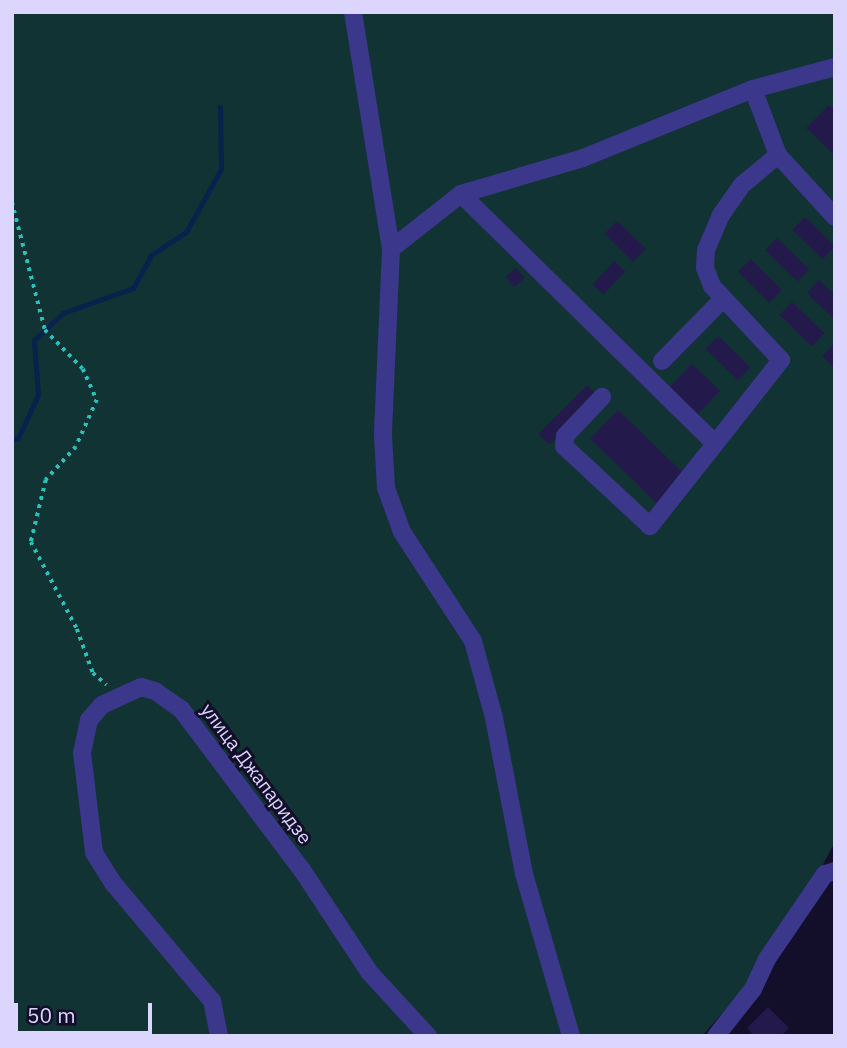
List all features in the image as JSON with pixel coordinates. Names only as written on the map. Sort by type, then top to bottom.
[{"type":"street","points":[[353,12],[391,248],[383,435],[386,488],[402,532],[472,641],[494,718],[524,874],[570,1036]]},
{"type":"street","points":[[391,248],[461,194],[583,158],[753,89],[835,67]]},
{"type":"street","points":[[753,89],[778,155],[835,217]]},
{"type":"street","points":[[602,397],[565,436],[564,446],[646,526],[716,444],[781,360],[722,300],[705,268],[706,250],[721,215],[741,186],[778,155]]},
{"type":"street","points":[[461,194],[716,444]]},
{"type":"street","points":[[662,361],[722,300]]},
{"type":"street","name":"улица Джапаридзе","points":[[219,1036],[212,1001],[113,883],[94,852],[82,753],[89,720],[102,705],[141,687],[155,691],[181,709],[295,859],[370,973],[428,1036]]},
{"type":"street","points":[[716,1036],[753,989],[766,959],[825,874],[835,871]]},
{"type":"path","points":[[12,202],[45,330],[83,369],[97,400],[76,447],[46,480],[31,542],[77,629],[93,673],[118,696]]},
{"type":"green space","points":[[12,12],[835,12],[835,842],[774,955],[702,1036],[12,1036]]},
{"type":"building","points":[[829,105],[835,110],[835,155],[806,128]]},
{"type":"building","points":[[805,217],[835,246],[823,259],[792,230]]},
{"type":"building","points":[[617,221],[646,249],[633,262],[604,234]]},
{"type":"building","points":[[777,238],[809,269],[798,281],[765,250]]},
{"type":"building","points":[[751,259],[782,290],[769,303],[738,272]]},
{"type":"building","points":[[614,261],[625,271],[604,295],[593,285]]},
{"type":"building","points":[[516,268],[525,278],[514,287],[506,277]]},
{"type":"building","points":[[819,280],[835,295],[835,320],[807,293]]},
{"type":"building","points":[[792,302],[824,333],[812,346],[779,315]]},
{"type":"building","points":[[718,336],[750,367],[738,380],[705,349]]},
{"type":"building","points":[[835,343],[835,368],[822,356]]},
{"type":"building","points":[[692,364],[720,391],[698,414],[670,387]]},
{"type":"building","points":[[587,385],[598,396],[550,445],[538,434]]},
{"type":"building","points":[[618,410],[685,475],[657,503],[590,439]]},
{"type":"building","points":[[768,1007],[789,1028],[781,1036],[754,1036],[747,1028]]},
{"type":"waterway","points":[[12,440],[18,438],[38,395],[34,340],[63,313],[133,288],[151,255],[186,232],[221,169],[220,107]]}]
